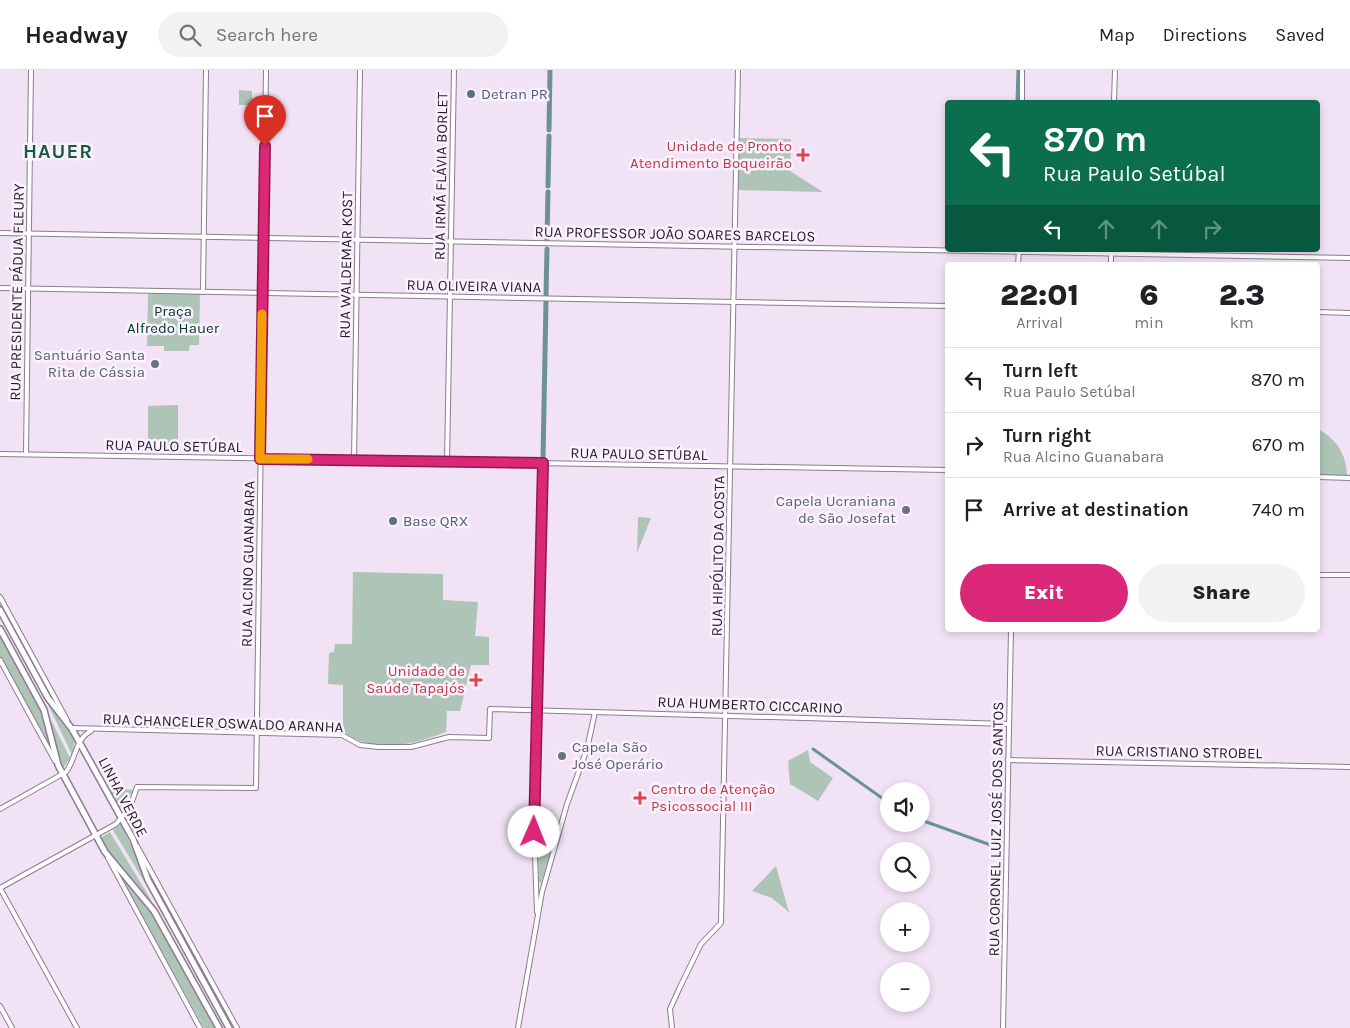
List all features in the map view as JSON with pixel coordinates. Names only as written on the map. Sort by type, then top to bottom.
[{"type":"highway","name":"LINHA VERDE","points":[[0,610],[48,698],[72,729],[133,838],[148,880],[229,1028]]},
{"type":"highway","points":[[0,629],[44,710],[58,765],[96,836],[105,852],[154,910],[220,1028]]},
{"type":"main road","name":"RUA PRESIDENTE PÁDUA FLEURY","points":[[26,454],[31,70]]},
{"type":"main road","points":[[203,292],[206,70]]},
{"type":"main road","name":"RUA ALCINO GUANABARA","points":[[122,819],[133,802],[137,787],[256,788],[266,70]]},
{"type":"main road","name":"RUA WALDEMAR KOST","points":[[354,460],[360,70]]},
{"type":"main road","name":"RUA IRMÃ FLÁVIA BORLET","points":[[447,462],[454,70]]},
{"type":"main road","name":"RUA HIPÓLITO DA COSTA","points":[[672,1028],[670,1008],[701,944],[721,923],[738,70]]},
{"type":"main road","points":[[1022,70],[1022,100]]},
{"type":"main road","points":[[1114,100],[1115,70]]},
{"type":"main road","name":"RUA PROFESSOR JOÃO SOARES BARCELOS","points":[[0,233],[945,250]]},
{"type":"main road","name":"RUA PROFESSOR JOÃO SOARES BARCELOS","points":[[1111,252],[1350,258]]},
{"type":"main road","name":"RUA OLIVEIRA VIANA","points":[[0,288],[945,306]]},
{"type":"main road","points":[[1320,312],[1350,313]]},
{"type":"main road","name":"RUA PAULO SETÚBAL","points":[[0,454],[945,470]]},
{"type":"main road","points":[[537,912],[534,828],[543,463]]},
{"type":"main road","points":[[1320,477],[1350,478]]},
{"type":"main road","points":[[1320,574],[1350,575]]},
{"type":"main road","points":[[0,597],[72,729]]},
{"type":"main road","name":"RUA CORONEL LUIZ JOSÉ DOS SANTOS","points":[[1004,1028],[1011,632]]},
{"type":"main road","points":[[0,660],[58,765]]},
{"type":"main road","name":"RUA HUMBERTO CICCARINO","points":[[489,738],[490,709],[1009,724]]},
{"type":"main road","points":[[518,1028],[537,912],[556,848],[566,804],[587,749],[595,712]]},
{"type":"main road","name":"RUA CHANCELER OSWALDO ARANHA","points":[[72,729],[342,735],[364,746],[378,747],[411,747],[449,737],[489,738]]},
{"type":"main road","points":[[0,809],[63,774],[73,762],[79,743],[84,736],[95,730]]},
{"type":"main road","name":"RUA CRISTIANO STROBEL","points":[[1008,760],[1350,767]]},
{"type":"main road","points":[[77,1028],[0,888],[96,836],[122,819]]},
{"type":"main road","points":[[133,838],[238,1028]]},
{"type":"main road","points":[[105,852],[200,1028]]},
{"type":"main road","points":[[536,884],[544,885]]},
{"type":"main road","points":[[0,1006],[12,1028]]},
{"type":"green space","points":[[239,90],[252,91],[252,105],[239,105]]},
{"type":"green space","points":[[737,138],[791,139],[790,171],[823,192],[736,190]]},
{"type":"green space","name":"Praça Alfredo Hauer","points":[[148,294],[200,294],[199,345],[190,345],[189,351],[164,351],[164,346],[147,346]]},
{"type":"green space","points":[[178,405],[178,451],[148,451],[148,406]]},
{"type":"green space","points":[[1320,430],[1339,448],[1345,460],[1347,476],[1320,475]]},
{"type":"green space","points":[[638,517],[651,518],[637,553]]},
{"type":"green space","points":[[353,572],[443,574],[443,600],[478,602],[475,636],[489,637],[489,665],[471,665],[460,711],[447,711],[446,732],[407,744],[380,745],[355,739],[343,731],[343,685],[328,684],[329,653],[334,652],[335,644],[352,644]]},
{"type":"green space","points":[[0,600],[61,711],[48,693],[0,606]]},
{"type":"green space","points":[[0,634],[40,709],[50,748],[0,656]]},
{"type":"green space","points":[[45,698],[75,740],[72,755]]},
{"type":"green space","points":[[41,700],[70,758],[63,768]]},
{"type":"green space","points":[[808,750],[810,762],[833,778],[818,801],[790,784],[788,761]]},
{"type":"green space","points":[[110,788],[133,790],[122,814],[108,790]]},
{"type":"green space","points":[[121,824],[160,908],[113,830]]},
{"type":"green space","points":[[110,832],[157,910],[106,849],[100,838]]},
{"type":"green space","points":[[540,832],[554,836],[555,839],[541,883],[539,882],[537,833]]},
{"type":"green space","points":[[144,863],[235,1028],[231,1028],[150,879]]},
{"type":"green space","points":[[776,866],[790,913],[772,898],[752,891]]},
{"type":"green space","points":[[120,876],[135,892],[162,928],[216,1028],[204,1028]]},
{"type":"waterway","points":[[549,130],[550,70]]},
{"type":"waterway","points":[[1018,100],[1019,70]]},
{"type":"waterway","points":[[548,186],[549,136]]},
{"type":"waterway","points":[[547,239],[548,192]]},
{"type":"waterway","points":[[546,296],[547,249]]},
{"type":"waterway","points":[[543,459],[546,301]]},
{"type":"waterway","points":[[813,749],[880,797]]},
{"type":"waterway","points":[[930,823],[999,848]]},
{"type":"slow traffic","points":[[262,314],[260,459],[308,459]]},
{"type":"place","name":"Detran PR","points":[[471,94]]},
{"type":"place","name":"Unidade de Pronto Atendimento Boqueirão","points":[[803,155]]},
{"type":"place","name":"Santuário Santa Rita de Cássia","points":[[155,364]]},
{"type":"place","name":"Capela Ucraniana de São Josefat","points":[[906,510]]},
{"type":"place","name":"Base QRX","points":[[393,521]]},
{"type":"place","name":"Unidade de Saúde Tapajós","points":[[476,680]]},
{"type":"place","name":"Capela São José Operário","points":[[562,756]]},
{"type":"place","name":"Centro de Atenção Psicossocial III","points":[[640,798]]},
{"type":"district","name":"HAUER","points":[[58,151]]},
{"type":"route","points":[[265,146],[260,459],[543,463],[541,613],[538,643],[534,832]]}]
